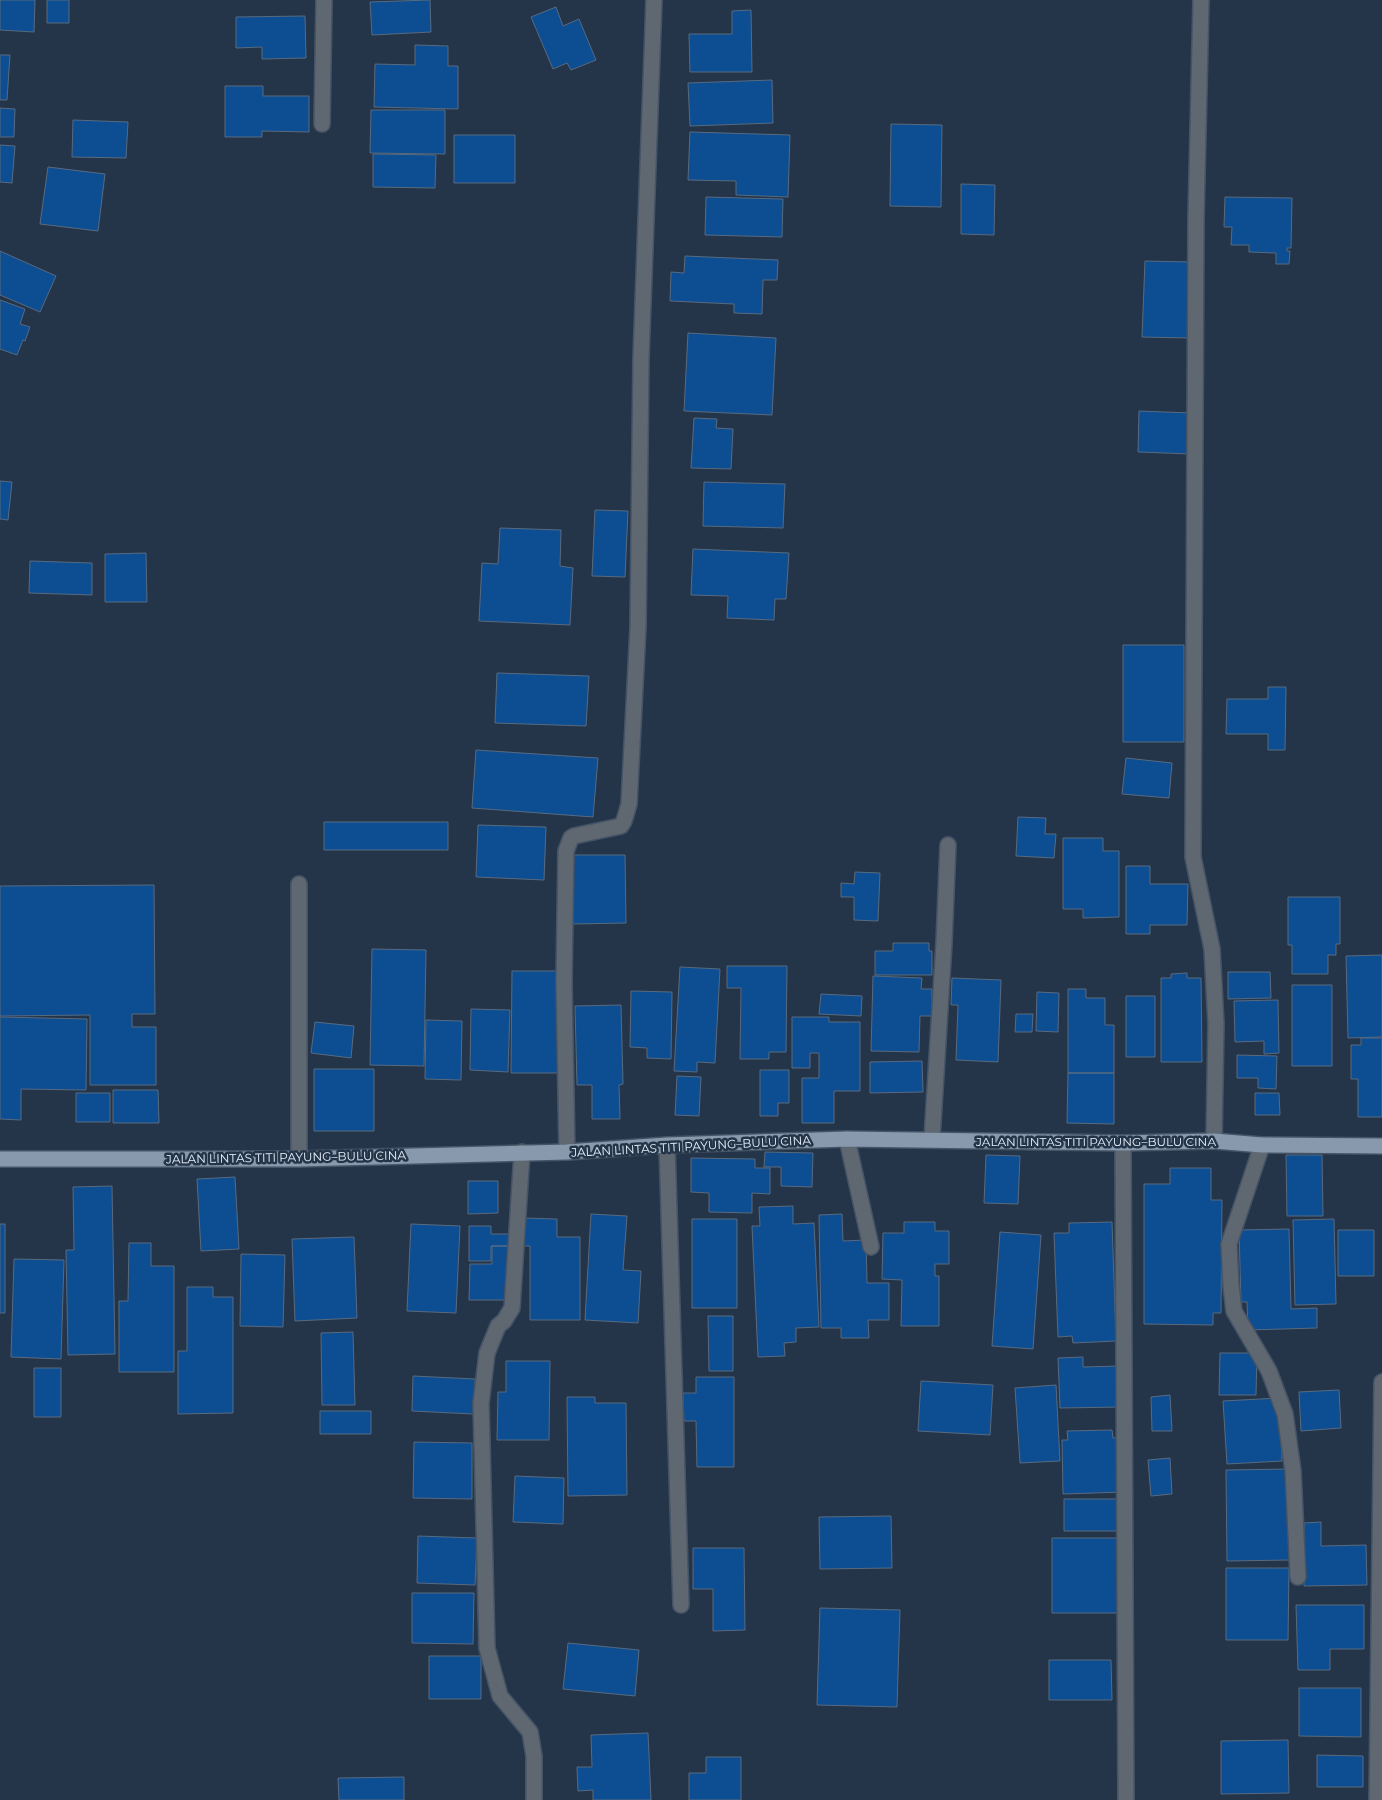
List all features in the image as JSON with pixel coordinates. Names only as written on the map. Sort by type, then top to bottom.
[{"type":"main road","name":"JALAN LINTAS TITI PAYUNG–BULU CINA","points":[[0,1159],[299,1159],[567,1152],[667,1144],[847,1139],[1123,1143],[1214,1141],[1262,1144],[1382,1146]]},
{"type":"street","points":[[322,124],[324,0]]},
{"type":"street","points":[[567,1152],[564,982],[566,851],[571,838],[574,836],[620,826],[624,821],[629,804],[638,627],[641,358],[654,0]]},
{"type":"street","points":[[1201,0],[1196,218],[1192,857],[1212,950],[1216,1024],[1214,1141]]},
{"type":"street","points":[[932,1139],[948,845]]},
{"type":"street","points":[[299,884],[299,1159]]},
{"type":"street","points":[[847,1139],[871,1247]]},
{"type":"street","points":[[1123,1143],[1126,1800]]},
{"type":"street","points":[[667,1144],[681,1605]]},
{"type":"street","points":[[1262,1144],[1229,1244],[1231,1286],[1234,1311],[1269,1371],[1285,1414],[1293,1471],[1298,1577]]},
{"type":"street","points":[[522,1152],[512,1308],[504,1321],[498,1326],[486,1353],[481,1412],[486,1648],[500,1696],[530,1732],[534,1756],[534,1800]]},
{"type":"street","points":[[1377,1800],[1382,1382]]},
{"type":"building","points":[[0,0],[35,0],[34,32],[0,30]]},
{"type":"building","points":[[47,0],[69,0],[69,23],[47,23]]},
{"type":"building","points":[[430,0],[431,32],[372,35],[370,2]]},
{"type":"building","points":[[556,7],[563,26],[579,19],[596,60],[571,70],[567,63],[553,69],[531,17]]},
{"type":"building","points":[[751,10],[752,72],[690,72],[689,34],[732,34],[732,11]]},
{"type":"building","points":[[305,16],[306,58],[262,59],[262,47],[236,48],[236,17]]},
{"type":"building","points":[[415,45],[448,46],[448,66],[458,66],[458,109],[374,107],[375,64],[415,65]]},
{"type":"building","points":[[0,55],[10,55],[7,100],[0,100]]},
{"type":"building","points":[[772,80],[773,123],[690,126],[688,83]]},
{"type":"building","points":[[225,86],[263,86],[263,96],[309,96],[309,132],[262,131],[262,137],[225,137]]},
{"type":"building","points":[[0,108],[15,109],[14,137],[0,137]]},
{"type":"building","points":[[371,110],[445,110],[445,154],[370,153]]},
{"type":"building","points":[[73,120],[128,122],[126,158],[72,157]]},
{"type":"building","points":[[891,124],[942,125],[941,207],[890,206]]},
{"type":"building","points":[[690,132],[790,135],[788,197],[736,195],[736,181],[688,180]]},
{"type":"building","points":[[454,135],[515,135],[515,183],[454,183]]},
{"type":"building","points":[[0,145],[15,146],[12,183],[0,182]]},
{"type":"building","points":[[373,154],[436,155],[435,188],[373,187]]},
{"type":"building","points":[[48,167],[105,174],[98,231],[40,224]]},
{"type":"building","points":[[961,184],[995,185],[994,235],[961,234]]},
{"type":"building","points":[[706,197],[783,199],[782,237],[705,235]]},
{"type":"building","points":[[1225,197],[1292,198],[1291,248],[1287,248],[1287,251],[1290,251],[1289,264],[1276,264],[1276,253],[1249,252],[1249,245],[1231,245],[1232,227],[1224,227]]},
{"type":"building","points":[[0,251],[56,276],[40,312],[0,295]]},
{"type":"building","points":[[685,256],[778,260],[777,280],[763,280],[762,314],[734,313],[734,304],[670,301],[671,272],[684,273]]},
{"type":"building","points":[[1145,261],[1191,262],[1189,338],[1142,337]]},
{"type":"building","points":[[0,300],[25,309],[20,324],[30,327],[17,355],[0,349]]},
{"type":"building","points":[[688,333],[776,338],[772,415],[684,411]]},
{"type":"building","points":[[1139,411],[1192,413],[1191,454],[1138,452]]},
{"type":"building","points":[[694,418],[717,419],[716,428],[733,429],[731,469],[691,468]]},
{"type":"building","points":[[0,481],[12,482],[8,520],[0,519]]},
{"type":"building","points":[[704,482],[785,484],[783,528],[703,526]]},
{"type":"building","points":[[595,510],[628,511],[625,577],[592,576]]},
{"type":"building","points":[[500,528],[561,530],[560,566],[573,568],[570,625],[479,621],[482,563],[498,564]]},
{"type":"building","points":[[693,549],[789,553],[786,599],[775,599],[774,620],[727,618],[728,596],[691,595]]},
{"type":"building","points":[[146,553],[147,602],[105,602],[105,554]]},
{"type":"building","points":[[30,561],[92,563],[92,595],[29,593]]},
{"type":"building","points":[[1123,645],[1184,645],[1184,742],[1123,742]]},
{"type":"building","points":[[497,673],[589,676],[586,726],[495,723]]},
{"type":"building","points":[[1268,687],[1286,687],[1285,750],[1268,750],[1268,734],[1226,734],[1227,699],[1268,699]]},
{"type":"building","points":[[476,750],[598,758],[593,817],[472,808]]},
{"type":"building","points":[[1126,758],[1172,763],[1169,798],[1122,794]]},
{"type":"building","points":[[1018,817],[1046,818],[1045,834],[1056,834],[1054,858],[1016,856]]},
{"type":"building","points":[[324,822],[448,822],[448,850],[324,850]]},
{"type":"building","points":[[478,825],[546,827],[544,880],[476,877]]},
{"type":"building","points":[[1063,838],[1103,838],[1103,851],[1119,851],[1119,917],[1083,918],[1083,909],[1063,909]]},
{"type":"building","points":[[572,855],[625,855],[626,923],[573,924]]},
{"type":"building","points":[[1126,866],[1150,866],[1150,884],[1188,884],[1187,925],[1150,925],[1150,934],[1126,934]]},
{"type":"building","points":[[855,872],[880,873],[878,921],[854,920],[854,897],[841,897],[841,883],[854,884]]},
{"type":"building","points":[[154,885],[155,1014],[132,1014],[132,1027],[156,1027],[156,1085],[90,1085],[90,1015],[0,1016],[0,886]]},
{"type":"building","points":[[1288,897],[1340,897],[1340,944],[1336,944],[1336,955],[1328,955],[1328,974],[1292,974],[1292,945],[1288,945]]},
{"type":"building","points":[[893,943],[929,943],[929,951],[932,951],[932,975],[875,975],[875,951],[893,951]]},
{"type":"building","points":[[372,949],[426,950],[424,1066],[370,1065]]},
{"type":"building","points":[[1382,955],[1382,1037],[1348,1038],[1346,956]]},
{"type":"building","points":[[727,966],[787,966],[786,1052],[769,1052],[769,1059],[740,1059],[741,988],[727,988]]},
{"type":"building","points":[[680,967],[720,969],[715,1063],[697,1062],[697,1072],[674,1071]]},
{"type":"building","points":[[512,971],[561,971],[561,1073],[511,1073]]},
{"type":"building","points":[[1228,972],[1270,972],[1271,998],[1228,999]]},
{"type":"building","points":[[1187,973],[1187,978],[1201,978],[1202,1062],[1161,1062],[1161,978],[1171,978],[1171,974]]},
{"type":"building","points":[[873,976],[922,978],[921,989],[932,989],[932,1016],[920,1016],[919,1052],[871,1051]]},
{"type":"building","points":[[952,978],[1001,980],[998,1062],[956,1060],[958,1005],[951,1005]]},
{"type":"building","points":[[1292,985],[1332,985],[1332,1066],[1292,1066]]},
{"type":"building","points":[[1068,989],[1086,989],[1086,998],[1105,998],[1105,1025],[1114,1025],[1114,1073],[1068,1073]]},
{"type":"building","points":[[631,991],[672,992],[671,1059],[647,1058],[647,1048],[630,1047]]},
{"type":"building","points":[[1037,992],[1059,993],[1058,1032],[1036,1031]]},
{"type":"building","points":[[821,994],[862,996],[861,1016],[819,1014]]},
{"type":"building","points":[[1126,996],[1155,996],[1155,1057],[1126,1057]]},
{"type":"building","points":[[1278,1000],[1279,1053],[1264,1054],[1264,1041],[1235,1042],[1234,1001]]},
{"type":"building","points":[[621,1005],[623,1084],[619,1085],[620,1119],[592,1119],[592,1085],[577,1085],[575,1006]]},
{"type":"building","points":[[471,1009],[510,1010],[508,1072],[470,1070]]},
{"type":"building","points":[[1016,1014],[1033,1014],[1032,1032],[1015,1032]]},
{"type":"building","points":[[0,1017],[87,1019],[86,1090],[21,1089],[21,1120],[0,1119]]},
{"type":"building","points":[[792,1017],[829,1017],[829,1022],[860,1022],[860,1091],[834,1091],[834,1123],[802,1123],[802,1078],[819,1078],[819,1053],[810,1053],[810,1068],[792,1068]]},
{"type":"building","points":[[426,1020],[462,1021],[461,1080],[425,1079]]},
{"type":"building","points":[[315,1022],[354,1026],[351,1058],[311,1053]]},
{"type":"building","points":[[1361,1038],[1382,1038],[1382,1117],[1358,1117],[1358,1079],[1351,1079],[1351,1045],[1361,1045]]},
{"type":"building","points":[[1237,1055],[1277,1056],[1276,1089],[1258,1088],[1258,1078],[1237,1078]]},
{"type":"building","points":[[922,1061],[923,1092],[870,1093],[870,1062]]},
{"type":"building","points":[[314,1069],[374,1069],[374,1131],[314,1131]]},
{"type":"building","points":[[760,1070],[789,1070],[789,1103],[778,1103],[778,1116],[760,1116]]},
{"type":"building","points":[[1068,1073],[1114,1073],[1114,1124],[1067,1123]]},
{"type":"building","points":[[677,1076],[701,1077],[699,1116],[675,1115]]},
{"type":"building","points":[[113,1090],[158,1090],[159,1123],[113,1123]]},
{"type":"building","points":[[76,1093],[110,1093],[110,1122],[76,1122]]},
{"type":"building","points":[[1255,1093],[1279,1093],[1280,1115],[1255,1115]]},
{"type":"building","points":[[765,1152],[813,1153],[812,1187],[781,1186],[781,1167],[764,1167]]},
{"type":"building","points":[[986,1155],[1020,1156],[1018,1204],[984,1203]]},
{"type":"building","points":[[1286,1155],[1322,1155],[1323,1216],[1287,1216]]},
{"type":"building","points":[[691,1158],[755,1159],[755,1168],[770,1168],[770,1194],[752,1193],[752,1213],[709,1212],[709,1193],[691,1192]]},
{"type":"building","points":[[1170,1168],[1211,1168],[1211,1200],[1222,1200],[1221,1313],[1213,1313],[1213,1325],[1144,1324],[1144,1184],[1170,1184]]},
{"type":"building","points":[[235,1177],[239,1249],[201,1251],[197,1179]]},
{"type":"building","points":[[468,1181],[498,1181],[498,1213],[468,1214]]},
{"type":"building","points":[[112,1186],[115,1354],[68,1355],[66,1250],[74,1250],[73,1187]]},
{"type":"building","points":[[793,1206],[793,1224],[814,1223],[819,1327],[796,1328],[796,1342],[784,1343],[785,1356],[758,1357],[752,1226],[760,1226],[759,1207]]},
{"type":"building","points":[[591,1214],[627,1216],[623,1270],[641,1271],[638,1323],[585,1320]]},
{"type":"building","points":[[842,1214],[843,1241],[866,1240],[867,1283],[889,1283],[889,1320],[868,1320],[869,1338],[841,1338],[841,1328],[821,1328],[819,1215]]},
{"type":"building","points":[[524,1218],[557,1219],[557,1237],[580,1237],[580,1320],[530,1320],[530,1246],[524,1246]]},
{"type":"building","points":[[692,1219],[737,1219],[737,1308],[692,1308]]},
{"type":"building","points":[[1334,1219],[1336,1304],[1295,1305],[1293,1220]]},
{"type":"building","points":[[904,1222],[935,1222],[935,1231],[949,1231],[949,1264],[935,1264],[935,1276],[939,1276],[939,1326],[901,1326],[902,1280],[882,1279],[883,1233],[904,1233]]},
{"type":"building","points":[[1112,1222],[1116,1341],[1073,1343],[1072,1336],[1058,1337],[1054,1233],[1069,1233],[1069,1223]]},
{"type":"building","points":[[0,1224],[5,1224],[5,1313],[0,1313]]},
{"type":"building","points":[[411,1224],[460,1226],[456,1313],[407,1311]]},
{"type":"building","points":[[469,1226],[491,1226],[491,1234],[509,1234],[509,1246],[491,1246],[491,1261],[469,1261]]},
{"type":"building","points":[[1289,1229],[1291,1309],[1317,1308],[1317,1328],[1248,1330],[1247,1302],[1241,1302],[1239,1230]]},
{"type":"building","points":[[1338,1230],[1374,1230],[1374,1276],[1338,1276]]},
{"type":"building","points":[[1000,1232],[1041,1235],[1033,1349],[992,1346]]},
{"type":"building","points":[[354,1237],[357,1318],[295,1321],[292,1239]]},
{"type":"building","points":[[129,1243],[151,1243],[151,1266],[174,1266],[174,1372],[119,1372],[119,1301],[128,1301]]},
{"type":"building","points":[[492,1246],[509,1246],[509,1300],[469,1300],[470,1264],[492,1264]]},
{"type":"building","points":[[241,1254],[285,1255],[283,1327],[240,1326]]},
{"type":"building","points":[[14,1259],[64,1260],[61,1359],[11,1357]]},
{"type":"building","points":[[187,1287],[213,1287],[213,1297],[233,1297],[233,1413],[178,1414],[178,1351],[187,1351]]},
{"type":"building","points":[[708,1316],[733,1316],[733,1371],[709,1371]]},
{"type":"building","points":[[353,1332],[355,1405],[322,1405],[321,1333]]},
{"type":"building","points":[[1220,1353],[1257,1353],[1256,1395],[1219,1395]]},
{"type":"building","points":[[1083,1357],[1083,1367],[1120,1366],[1122,1407],[1060,1408],[1058,1358]]},
{"type":"building","points":[[506,1361],[550,1361],[549,1440],[497,1440],[498,1392],[506,1392]]},
{"type":"building","points":[[34,1368],[61,1368],[61,1417],[34,1417]]},
{"type":"building","points":[[413,1376],[475,1379],[473,1414],[412,1411]]},
{"type":"building","points":[[696,1377],[734,1377],[734,1467],[697,1467],[696,1421],[684,1421],[683,1393],[696,1393]]},
{"type":"building","points":[[921,1381],[993,1385],[990,1435],[918,1431]]},
{"type":"building","points":[[1056,1385],[1060,1461],[1020,1463],[1015,1388]]},
{"type":"building","points":[[1339,1390],[1341,1428],[1301,1431],[1299,1392]]},
{"type":"building","points":[[1170,1395],[1172,1431],[1152,1431],[1151,1397]]},
{"type":"building","points":[[567,1397],[595,1397],[595,1403],[626,1403],[627,1495],[568,1496]]},
{"type":"building","points":[[1279,1398],[1282,1461],[1227,1464],[1223,1401]]},
{"type":"building","points":[[320,1411],[371,1411],[371,1434],[320,1434]]},
{"type":"building","points":[[1112,1430],[1113,1438],[1123,1438],[1124,1492],[1063,1494],[1062,1440],[1068,1440],[1067,1431]]},
{"type":"building","points":[[414,1442],[472,1443],[472,1499],[413,1498]]},
{"type":"building","points":[[1170,1458],[1172,1494],[1151,1496],[1148,1460]]},
{"type":"building","points":[[1290,1469],[1291,1560],[1227,1561],[1226,1470]]},
{"type":"building","points":[[515,1476],[564,1478],[563,1524],[513,1522]]},
{"type":"building","points":[[1064,1499],[1123,1499],[1123,1531],[1064,1531]]},
{"type":"building","points":[[891,1516],[892,1568],[820,1569],[819,1517]]},
{"type":"building","points":[[1321,1522],[1321,1546],[1366,1545],[1367,1585],[1304,1586],[1304,1523]]},
{"type":"building","points":[[418,1536],[477,1538],[475,1585],[417,1583]]},
{"type":"building","points":[[1052,1538],[1121,1538],[1122,1613],[1052,1613]]},
{"type":"building","points":[[693,1548],[744,1548],[745,1630],[713,1631],[713,1589],[693,1589]]},
{"type":"building","points":[[1226,1568],[1289,1568],[1288,1640],[1226,1640]]},
{"type":"building","points":[[412,1593],[474,1593],[473,1644],[412,1643]]},
{"type":"building","points":[[1296,1605],[1364,1605],[1364,1649],[1330,1649],[1330,1670],[1298,1670]]},
{"type":"building","points":[[820,1608],[900,1610],[897,1707],[817,1705]]},
{"type":"building","points":[[568,1643],[639,1650],[635,1696],[563,1689]]},
{"type":"building","points":[[429,1656],[481,1656],[481,1699],[429,1699]]},
{"type":"building","points":[[1049,1660],[1111,1660],[1112,1700],[1049,1700]]},
{"type":"building","points":[[1299,1688],[1361,1688],[1361,1737],[1299,1736]]},
{"type":"building","points":[[648,1733],[651,1800],[593,1800],[593,1790],[578,1791],[577,1767],[592,1767],[591,1735]]},
{"type":"building","points":[[1288,1740],[1289,1793],[1221,1794],[1221,1741]]},
{"type":"building","points":[[1317,1755],[1363,1756],[1363,1787],[1317,1787]]},
{"type":"building","points":[[706,1757],[741,1757],[741,1800],[689,1800],[689,1773],[706,1773]]},
{"type":"building","points":[[404,1777],[404,1800],[339,1800],[338,1778]]}]
